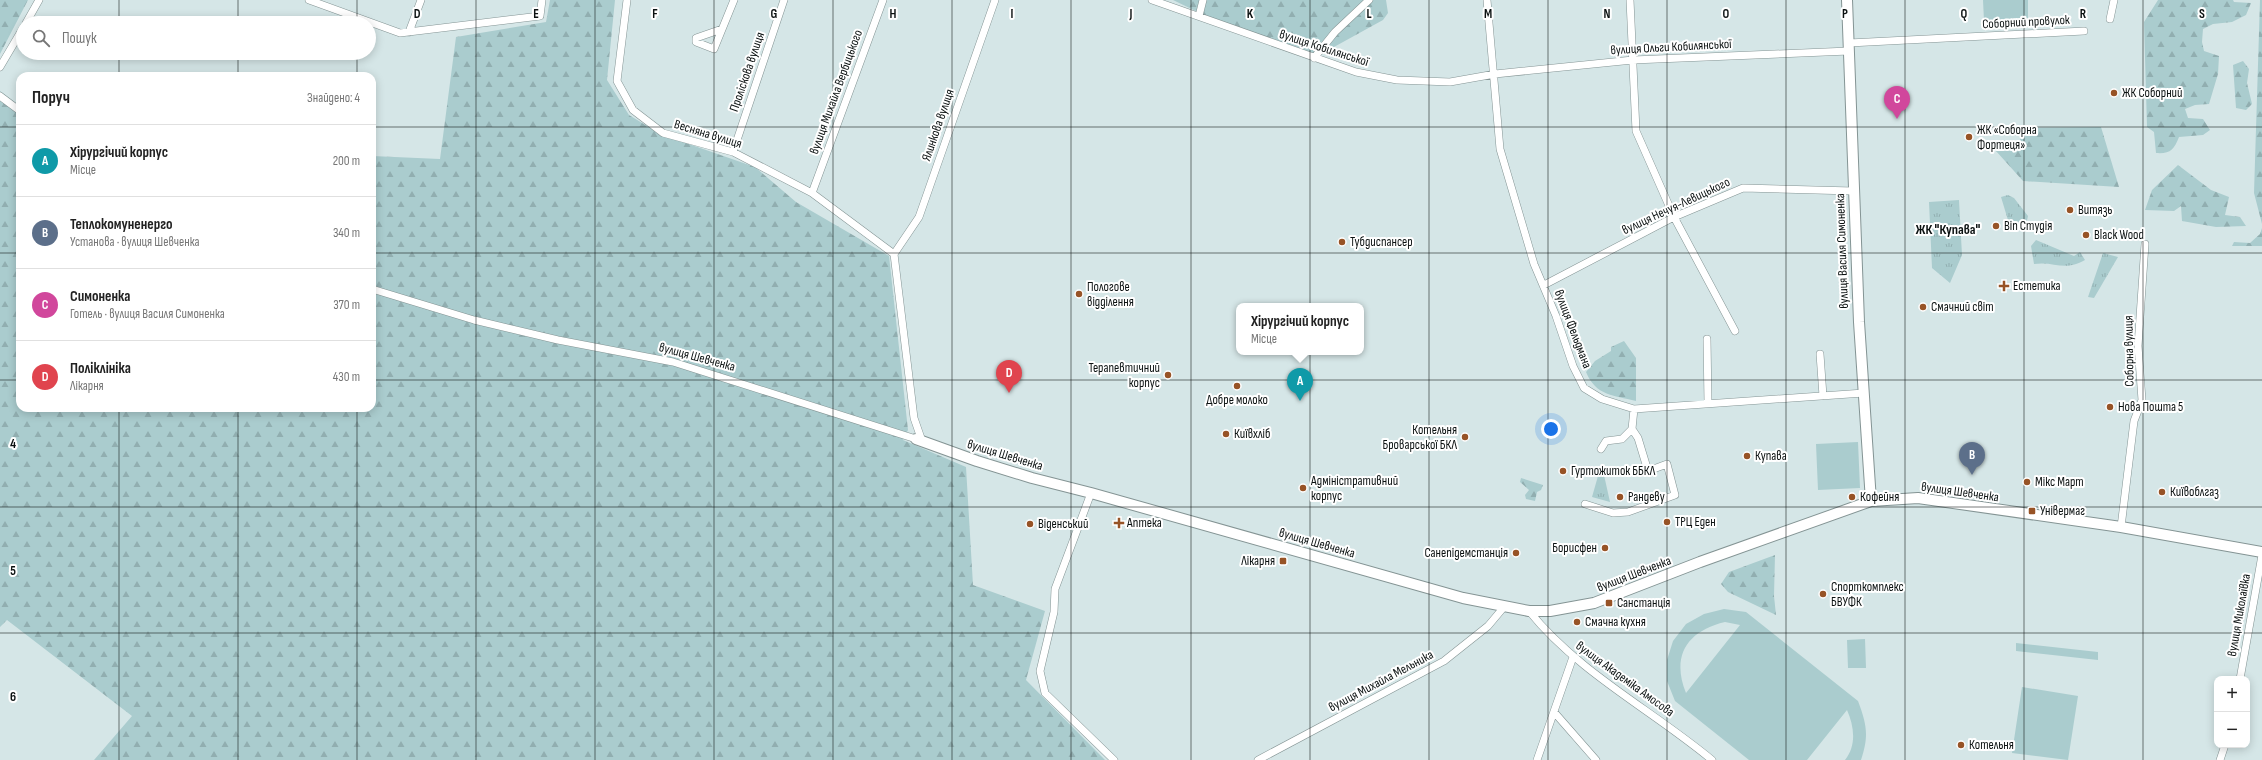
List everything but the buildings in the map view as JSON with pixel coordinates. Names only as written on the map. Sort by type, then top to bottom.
[{"type":"street","points":[[30,16],[39,0]]},
{"type":"street","points":[[309,0],[353,16]]},
{"type":"street","points":[[409,32],[421,0]]},
{"type":"street","points":[[376,24],[400,33],[540,16],[542,0]]},
{"type":"street","name":"Весняна вулиця","points":[[627,0],[617,81],[633,110],[663,132],[733,152],[812,193],[894,254]]},
{"type":"street","points":[[722,29],[734,0]]},
{"type":"street","name":"Проліскова вулиця","points":[[733,152],[784,0]]},
{"type":"street","name":"вулиця Михайла Вербицького","points":[[812,193],[883,0]]},
{"type":"street","name":"Ялинкова вулиця","points":[[894,254],[919,217],[995,0]]},
{"type":"street","name":"вулиця Кобилянської","points":[[1152,0],[1356,72],[1397,80],[1450,82],[1495,74]]},
{"type":"street","points":[[1199,16],[1203,0]]},
{"type":"street","points":[[1314,58],[1335,32],[1369,0]]},
{"type":"street","name":"вулиця Фельдмана","points":[[1487,0],[1495,74],[1500,149],[1534,264],[1544,285],[1573,366],[1584,388],[1602,399],[1634,409],[1864,393]]},
{"type":"street","points":[[1630,0],[1636,131],[1674,217],[1735,331]]},
{"type":"street","name":"вулиця Василя Симоненка","points":[[1847,0],[1858,322],[1871,501]]},
{"type":"street","points":[[2110,19],[2114,0]]},
{"type":"street","name":"Соборний провулок","points":[[1849,47],[2084,31]]},
{"type":"street","points":[[0,67],[16,40]]},
{"type":"street","name":"вулиця Ольги Кобилянської","points":[[1495,74],[1633,60],[1849,47]]},
{"type":"street","points":[[0,96],[16,108]]},
{"type":"street","name":"вулиця Нечуя-Левицького","points":[[1544,285],[1674,217],[1743,188],[1853,191]]},
{"type":"street","name":"Соборна вулиця","points":[[2121,527],[2134,421],[2142,400],[2138,346],[2145,244]]},
{"type":"street","points":[[894,254],[914,418],[919,440]]},
{"type":"street","name":"вулиця Шевченка","points":[[376,290],[474,320],[551,338],[673,362],[919,440],[977,461],[1463,598],[1529,611],[1550,611],[1594,604],[1714,557],[1871,501],[1918,498],[2121,527],[2262,552]]},
{"type":"street","points":[[1707,339],[1708,403]]},
{"type":"street","points":[[1820,354],[1823,396]]},
{"type":"street","points":[[1601,449],[1606,441],[1622,439],[1632,429],[1634,409]]},
{"type":"street","points":[[1585,504],[1613,513],[1628,512],[1675,495],[1667,464],[1648,471],[1638,438],[1632,429]]},
{"type":"street","points":[[1091,493],[1055,589],[1054,612],[1040,671],[1045,693],[1114,760]]},
{"type":"street","name":"вулиця Миколаївка","points":[[2241,676],[2262,555]]},
{"type":"street","name":"вулиця Михайла Мельника","points":[[1258,760],[1444,661],[1488,626],[1504,607]]},
{"type":"street","name":"вулиця Академіка Амосова","points":[[1529,611],[1573,657],[1682,735],[1712,760]]},
{"type":"street","points":[[1537,760],[1573,657]]},
{"type":"street","points":[[1554,712],[1596,760]]},
{"type":"street","points":[[2220,760],[2224,748]]},
{"type":"green space","points":[[0,0],[28,0],[20,16],[16,16],[16,23],[0,54]]},
{"type":"green space","points":[[550,0],[615,0],[607,80],[629,115],[660,134],[755,167],[796,202],[889,256],[908,430],[903,440],[966,467],[973,585],[1045,611],[1026,680],[1105,760],[94,760],[132,716],[7,620],[0,627],[0,91],[16,103],[16,412],[376,412],[376,156],[440,159],[456,37],[546,22]]},
{"type":"green space","points":[[1173,0],[1386,0],[1388,13],[1383,20],[1314,58],[1239,32]]},
{"type":"green space","points":[[1983,0],[2028,0],[2028,20],[1984,21]]},
{"type":"green space","points":[[2158,0],[2233,0],[2234,2],[2251,3],[2246,15],[2232,22],[2213,24],[2203,29],[2202,42],[2204,51],[2219,56],[2218,74],[2209,104],[2195,105],[2185,109],[2188,118],[2203,119],[2210,130],[2203,135],[2179,137],[2173,148],[2165,153],[2156,153],[2154,132],[2147,127],[2144,22]]},
{"type":"green space","points":[[2260,0],[2262,0],[2262,224],[2254,193]]},
{"type":"green space","points":[[2243,61],[2249,69],[2247,83],[2252,104],[2246,110],[2236,108],[2233,65]]},
{"type":"green space","points":[[2101,127],[2119,187],[2023,181],[1987,141],[2020,140],[2020,128]]},
{"type":"green space","points":[[2178,165],[2211,190],[2229,197],[2225,215],[2240,217],[2246,226],[2216,227],[2182,221],[2181,206],[2174,211],[2145,210],[2152,190]]},
{"type":"green space","points":[[2008,195],[2014,198],[2028,216],[2026,225],[2020,230],[2011,230],[2001,197]]},
{"type":"green space","points":[[1959,200],[1962,255],[1950,283],[1932,268],[1929,202]]},
{"type":"green space","points":[[2262,228],[2262,246],[2232,246],[2234,242],[2250,243],[2260,234]]},
{"type":"green space","points":[[2036,240],[2074,256],[2080,252],[2085,260],[2065,266],[2041,263],[2034,264],[2031,246]]},
{"type":"green space","points":[[2103,253],[2118,257],[2094,298],[2088,297]]},
{"type":"green space","points":[[1624,341],[1636,358],[1636,401],[1613,396],[1600,390],[1590,380],[1586,372],[1595,361],[1611,351],[1611,347]]},
{"type":"green space","points":[[1858,442],[1860,488],[1818,490],[1816,444]]},
{"type":"green space","points":[[1604,475],[1610,502],[1592,497],[1598,476]]},
{"type":"green space","points":[[1521,478],[1543,485],[1541,490],[1537,492],[1535,501],[1526,499],[1525,495],[1529,490],[1520,482]]},
{"type":"green space","points":[[1775,555],[1774,596],[1776,615],[1728,592],[1721,584],[1729,572]]},
{"type":"green space","points":[[1724,609],[1746,612],[1858,701],[1866,730],[1864,752],[1861,760],[1845,760],[1849,754],[1853,742],[1853,729],[1847,710],[1807,760],[1749,760],[1675,701],[1667,681],[1667,660],[1673,641],[1686,624],[1704,614]],"holes":[[[1725,622],[1740,625],[1686,693],[1680,668],[1686,647],[1692,639],[1712,626]]]},
{"type":"green space","points":[[1865,639],[1866,668],[1848,668],[1847,640]]},
{"type":"green space","points":[[2016,643],[2098,652],[2098,660],[2016,651]]},
{"type":"green space","points":[[2022,687],[2078,696],[2068,760],[2012,753]]},
{"type":"place","name":"ЖК Соборний","points":[[2114,93]]},
{"type":"place","name":"Симоненка","points":[[1897,119]]},
{"type":"place","name":"ЖК «Соборна Фортеця»","points":[[1969,137]]},
{"type":"place","name":"Витязь","points":[[2070,210]]},
{"type":"place","name":"Віп Студія","points":[[1996,226]]},
{"type":"place","name":"Black Wood","points":[[2086,235]]},
{"type":"place","name":"Тубдиспансер","points":[[1342,242]]},
{"type":"place","name":"Естетика","points":[[2004,286]]},
{"type":"place","name":"Пологове відділення","points":[[1079,294]]},
{"type":"place","name":"Смачний світ","points":[[1923,307]]},
{"type":"place","name":"Терапевтичний корпус","points":[[1168,375]]},
{"type":"place","name":"Добре молоко","points":[[1237,386]]},
{"type":"place","name":"Поліклініка","points":[[1009,393]]},
{"type":"place","name":"Хірургічий корпус","points":[[1300,401]]},
{"type":"place","name":"Нова Пошта 5","points":[[2110,407]]},
{"type":"place","name":"Київхліб","points":[[1226,434]]},
{"type":"place","name":"Котельня Броварської БКЛ","points":[[1465,437]]},
{"type":"place","name":"Купава","points":[[1747,456]]},
{"type":"place","name":"Гуртожиток ББКЛ","points":[[1563,471]]},
{"type":"place","name":"Теплокомуненерго","points":[[1972,475]]},
{"type":"place","name":"Мікс Март","points":[[2027,482]]},
{"type":"place","name":"Адміністративний корпус","points":[[1303,488]]},
{"type":"place","name":"Київоблгаз","points":[[2162,492]]},
{"type":"place","name":"Рандеву","points":[[1620,497]]},
{"type":"place","name":"Кофейня","points":[[1852,497]]},
{"type":"place","name":"Універмаг","points":[[2032,511]]},
{"type":"place","name":"ТРЦ Еден","points":[[1667,522]]},
{"type":"place","name":"Аптека","points":[[1119,523]]},
{"type":"place","name":"Віденський","points":[[1030,524]]},
{"type":"place","name":"Борисфен","points":[[1605,548]]},
{"type":"place","name":"Санепідемстанція","points":[[1516,553]]},
{"type":"place","name":"Лікарня","points":[[1283,561]]},
{"type":"place","name":"Спорткомплекс БВУФК","points":[[1823,594]]},
{"type":"place","name":"Санстанція","points":[[1609,603]]},
{"type":"place","name":"Смачна кухня","points":[[1577,622]]},
{"type":"place","name":"Котельня","points":[[1961,745]]},
{"type":"district","name":"ЖК \"Купава\"","points":[[1948,229]]}]
